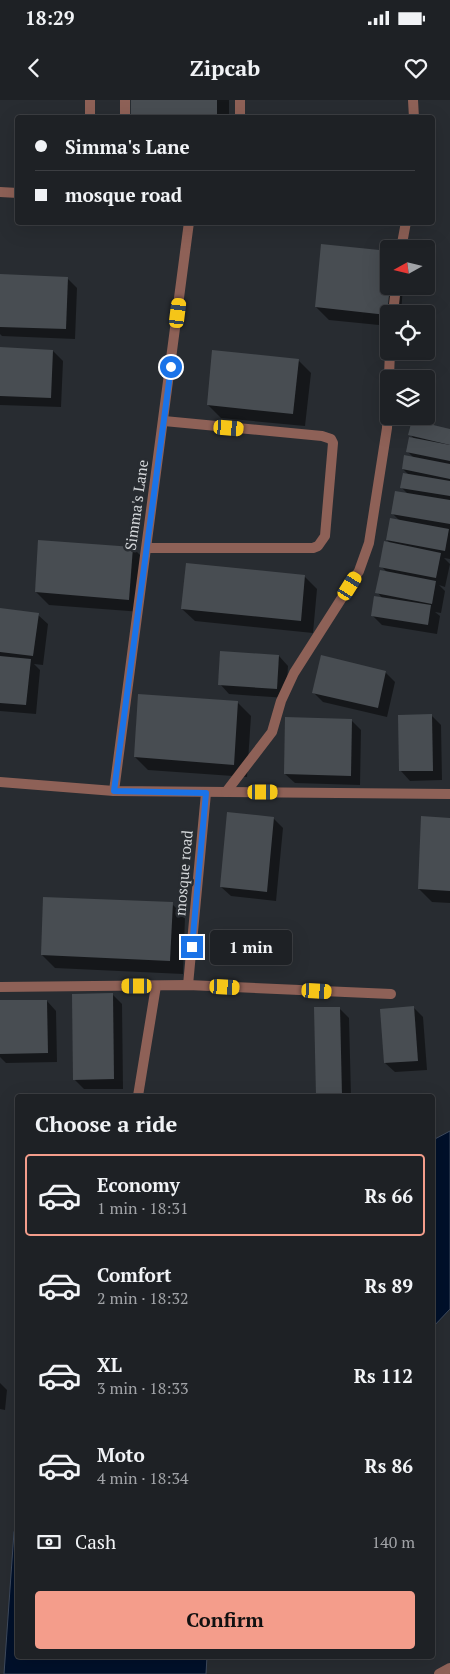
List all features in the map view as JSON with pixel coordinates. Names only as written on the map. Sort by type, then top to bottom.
[{"type":"street","points":[[90,100],[90,115]]},
{"type":"street","points":[[125,100],[125,115]]},
{"type":"street","points":[[240,100],[240,115]]},
{"type":"street","points":[[413,100],[414,115]]},
{"type":"street","points":[[0,192],[15,193]]},
{"type":"street","name":"Simma's Lane","points":[[114,791],[189,225]]},
{"type":"street","points":[[403,240],[405,225]]},
{"type":"street","points":[[226,792],[272,732],[280,701],[294,673],[359,571],[369,542],[387,428],[390,360]]},
{"type":"street","points":[[147,548],[313,548],[318,546],[325,536],[333,444],[331,439],[322,436],[164,421]]},
{"type":"street","points":[[0,782],[114,791],[450,794]]},
{"type":"street","name":"mosque road","points":[[188,985],[206,793]]},
{"type":"street","points":[[0,987],[188,985],[391,994]]},
{"type":"street","points":[[138,1094],[156,986]]},
{"type":"street","points":[[439,1674],[450,1668]]},
{"type":"water","points":[[450,1131],[450,1309],[435,1325],[435,1139]]},
{"type":"water","points":[[15,1530],[15,1659],[207,1659],[206,1674],[4,1674]]},
{"type":"building","points":[[131,100],[217,100],[217,115],[131,115]]},
{"type":"building","points":[[321,244],[380,250],[380,295],[389,295],[388,305],[380,305],[380,314],[315,307]]},
{"type":"building","points":[[0,274],[68,277],[66,329],[0,327]]},
{"type":"building","points":[[0,347],[53,350],[51,398],[0,396]]},
{"type":"building","points":[[212,350],[299,359],[293,414],[207,405]]},
{"type":"building","points":[[411,425],[433,425],[450,429],[450,445],[408,435]]},
{"type":"building","points":[[409,437],[450,445],[450,461],[406,452]]},
{"type":"building","points":[[404,455],[450,464],[450,479],[402,469]]},
{"type":"building","points":[[403,473],[450,481],[450,496],[400,488]]},
{"type":"building","points":[[395,491],[450,500],[450,524],[391,514]]},
{"type":"building","points":[[390,518],[449,529],[445,551],[386,540]]},
{"type":"building","points":[[38,540],[133,547],[129,600],[35,592]]},
{"type":"building","points":[[384,541],[441,553],[436,578],[379,567]]},
{"type":"building","points":[[186,563],[305,575],[301,621],[181,609]]},
{"type":"building","points":[[380,570],[436,581],[432,604],[375,593]]},
{"type":"building","points":[[374,596],[431,605],[428,625],[371,616]]},
{"type":"building","points":[[0,608],[39,613],[33,656],[0,652]]},
{"type":"building","points":[[220,651],[279,655],[277,689],[218,685]]},
{"type":"building","points":[[321,655],[386,671],[378,708],[312,693]]},
{"type":"building","points":[[0,656],[31,659],[26,705],[0,703]]},
{"type":"building","points":[[138,694],[238,701],[234,765],[134,757]]},
{"type":"building","points":[[432,714],[433,771],[399,771],[398,715]]},
{"type":"building","points":[[285,717],[352,719],[351,776],[284,774]]},
{"type":"building","points":[[227,812],[274,817],[267,892],[220,887]]},
{"type":"building","points":[[421,816],[450,818],[450,891],[418,889]]},
{"type":"building","points":[[43,897],[173,902],[170,961],[41,955]]},
{"type":"building","points":[[113,993],[114,1079],[73,1080],[72,994]]},
{"type":"building","points":[[0,1000],[47,1000],[48,1053],[0,1054]]},
{"type":"building","points":[[414,1006],[418,1061],[384,1063],[380,1009]]},
{"type":"building","points":[[314,1007],[340,1007],[342,1094],[316,1094]]},
{"type":"route","points":[[171,367],[114,791],[206,793],[192,947]]}]
